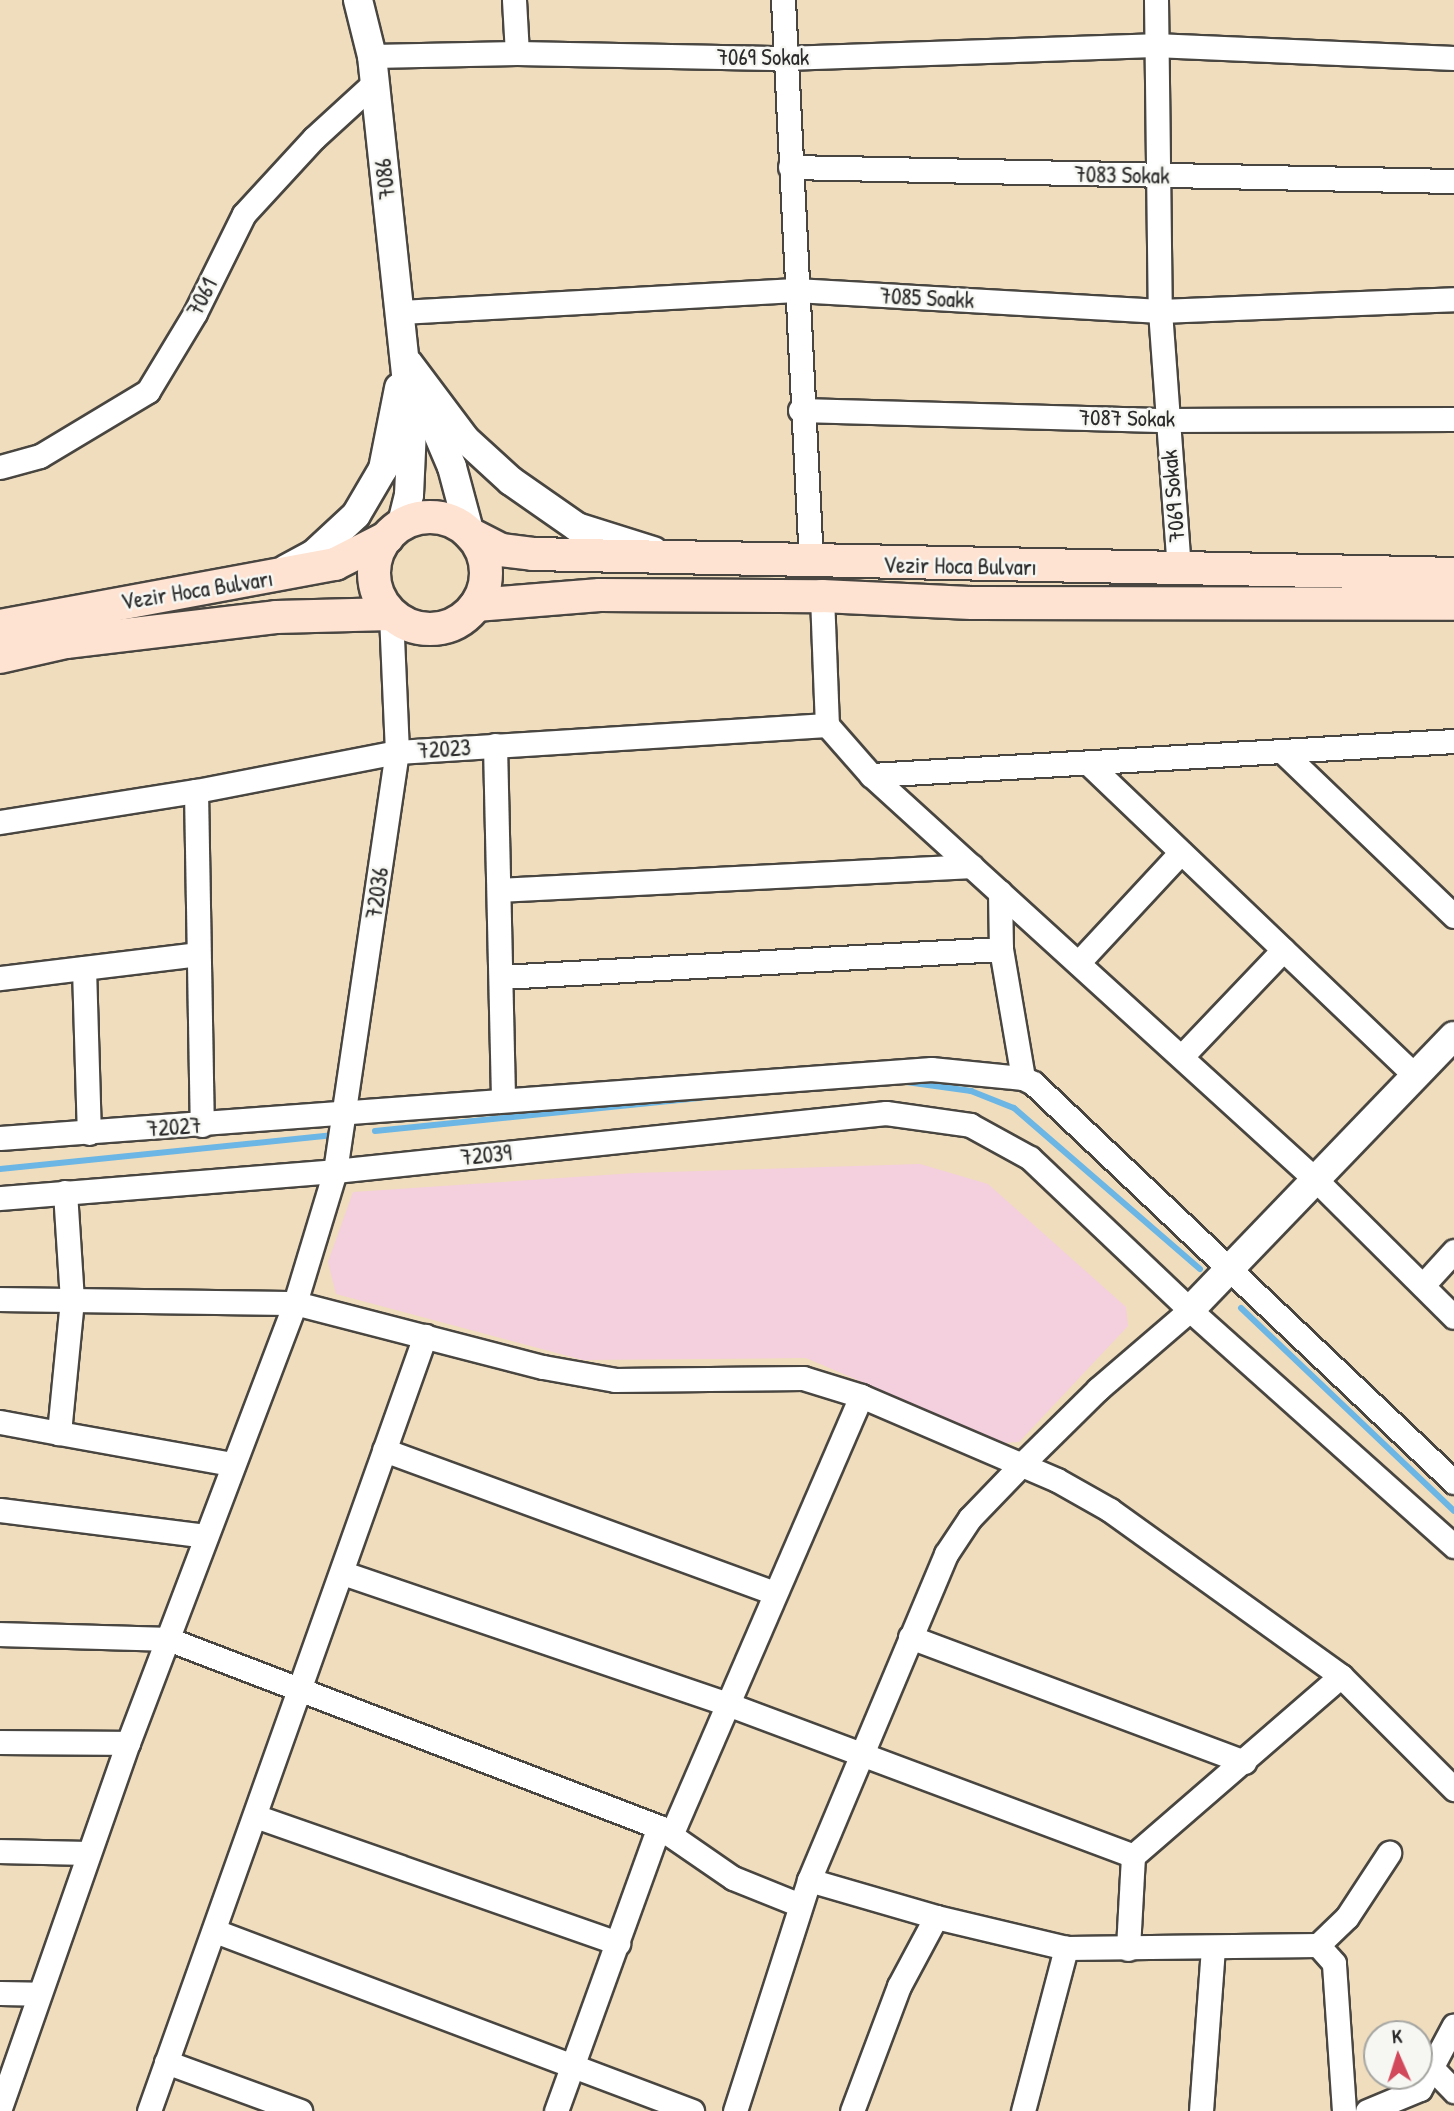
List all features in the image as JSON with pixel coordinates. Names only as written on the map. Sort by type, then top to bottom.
[{"type":"main road","points":[[435,518],[470,534],[486,568],[476,605],[445,627],[416,627],[391,614],[375,585],[378,551],[394,531],[435,518]]},
{"type":"main road","name":"Vezir Hoca Bulvarı","points":[[0,626],[159,595],[265,580],[335,564],[394,531]]},
{"type":"main road","name":"Vezir Hoca Bulvarı","points":[[470,534],[501,550],[685,559],[1454,574]]},
{"type":"main road","name":"Vezir Hoca Bulvarı","points":[[476,605],[600,595],[822,596],[973,603],[1454,604]]},
{"type":"main road","name":"Vezir Hoca Bulvarı","points":[[0,657],[66,642],[276,617],[391,614]]},
{"type":"street","name":"7086","points":[[358,0],[372,56],[412,429],[409,495],[394,531]]},
{"type":"street","points":[[514,0],[517,53]]},
{"type":"street","points":[[783,0],[800,410],[811,563]]},
{"type":"street","name":"7069 Sokak","points":[[1156,0],[1154,45],[1160,310],[1179,570]]},
{"type":"street","name":"7069 Sokak","points":[[372,56],[517,53],[785,58],[1154,45],[1454,58]]},
{"type":"street","name":"7061","points":[[0,467],[40,456],[148,391],[195,313],[244,214],[314,138],[373,84]]},
{"type":"street","name":"7083 Sokak","points":[[790,167],[1454,181]]},
{"type":"street","name":"7085 Soakk","points":[[401,312],[795,290],[1160,310],[1454,299]]},
{"type":"street","points":[[405,358],[452,467],[470,534]]},
{"type":"street","points":[[405,358],[466,439],[511,481],[577,527],[685,559]]},
{"type":"street","points":[[265,580],[314,554],[356,515],[383,469],[405,358]]},
{"type":"street","name":"7087 Sokak","points":[[800,410],[1167,420],[1454,419]]},
{"type":"street","points":[[822,596],[827,724],[871,775],[1316,1180],[1454,1317]]},
{"type":"street","name":"72036","points":[[0,2108],[128,1743],[295,1303],[335,1171],[347,1110],[397,752],[391,614]]},
{"type":"street","name":"72023","points":[[0,822],[196,791],[397,752],[827,724]]},
{"type":"street","points":[[871,775],[1285,754],[1453,742]]},
{"type":"street","points":[[495,745],[503,1098]]},
{"type":"street","points":[[1285,754],[1454,916]]},
{"type":"street","points":[[1090,765],[1414,1075]]},
{"type":"street","points":[[196,791],[202,1125]]},
{"type":"street","points":[[1078,963],[1181,852]]},
{"type":"street","points":[[499,890],[971,866]]},
{"type":"street","points":[[1000,892],[1001,949],[1023,1078],[1033,1083],[1231,1268],[1454,1482]]},
{"type":"street","points":[[501,977],[1001,949]]},
{"type":"street","points":[[1184,1054],[1283,950]]},
{"type":"street","points":[[0,978],[198,954]]},
{"type":"street","points":[[84,968],[89,1133]]},
{"type":"street","points":[[735,2111],[809,1880],[910,1637],[957,1536],[1021,1465],[1098,1389],[1190,1310],[1454,1036]]},
{"type":"street","name":"72027","points":[[0,1138],[202,1125],[503,1098],[931,1069],[1023,1078]]},
{"type":"street","name":"72039","points":[[0,1198],[335,1171],[886,1112],[970,1125],[1030,1158],[1190,1310]]},
{"type":"street","points":[[60,1433],[72,1300],[65,1192]]},
{"type":"street","points":[[1423,1285],[1454,1251]]},
{"type":"street","points":[[0,1299],[295,1303],[615,1380],[803,1378],[861,1396],[1021,1465],[1110,1510],[1341,1676],[1454,1789]]},
{"type":"street","points":[[1190,1310],[1454,1546]]},
{"type":"street","points":[[149,2111],[343,1573],[425,1336]]},
{"type":"street","points":[[556,2111],[618,1943],[666,1830],[730,1705],[775,1593],[861,1396]]},
{"type":"street","points":[[0,1422],[232,1464]]},
{"type":"street","points":[[384,1450],[775,1593]]},
{"type":"street","points":[[0,1510],[205,1536]]},
{"type":"street","points":[[343,1573],[730,1705],[1133,1856]]},
{"type":"street","points":[[0,1634],[168,1639],[299,1692],[666,1830],[733,1878],[800,1905]]},
{"type":"street","points":[[910,1637],[1244,1762]]},
{"type":"street","points":[[1128,1949],[1133,1856],[1341,1676]]},
{"type":"street","points":[[0,1742],[128,1743]]},
{"type":"street","points":[[255,1816],[618,1943]]},
{"type":"street","points":[[0,1851],[88,1853]]},
{"type":"street","points":[[809,1880],[936,1917],[1066,1948],[1318,1945],[1348,1917],[1389,1853]]},
{"type":"street","points":[[852,2111],[899,1986],[936,1917]]},
{"type":"street","points":[[215,1931],[692,2111]]},
{"type":"street","points":[[1318,1945],[1334,1963],[1344,2111]]},
{"type":"street","points":[[1023,2111],[1066,1948]]},
{"type":"street","points":[[1200,2111],[1213,1948]]},
{"type":"street","points":[[0,1993],[39,1994]]},
{"type":"street","points":[[1433,2061],[1454,2025]]},
{"type":"street","points":[[166,2062],[300,2111]]},
{"type":"street","points":[[1433,2069],[1454,2091]]},
{"type":"street","points":[[1367,2111],[1418,2090]]},
{"type":"shaded area","points":[[920,1164],[988,1184],[1126,1307],[1128,1326],[1019,1442],[1005,1443],[806,1358],[583,1360],[336,1294],[328,1262],[353,1192],[635,1173]]},
{"type":"waterway","points":[[899,1081],[971,1091],[1014,1108],[1200,1269]]},
{"type":"waterway","points":[[375,1131],[718,1096]]},
{"type":"waterway","points":[[0,1169],[336,1135]]},
{"type":"waterway","points":[[1241,1308],[1454,1511]]}]
